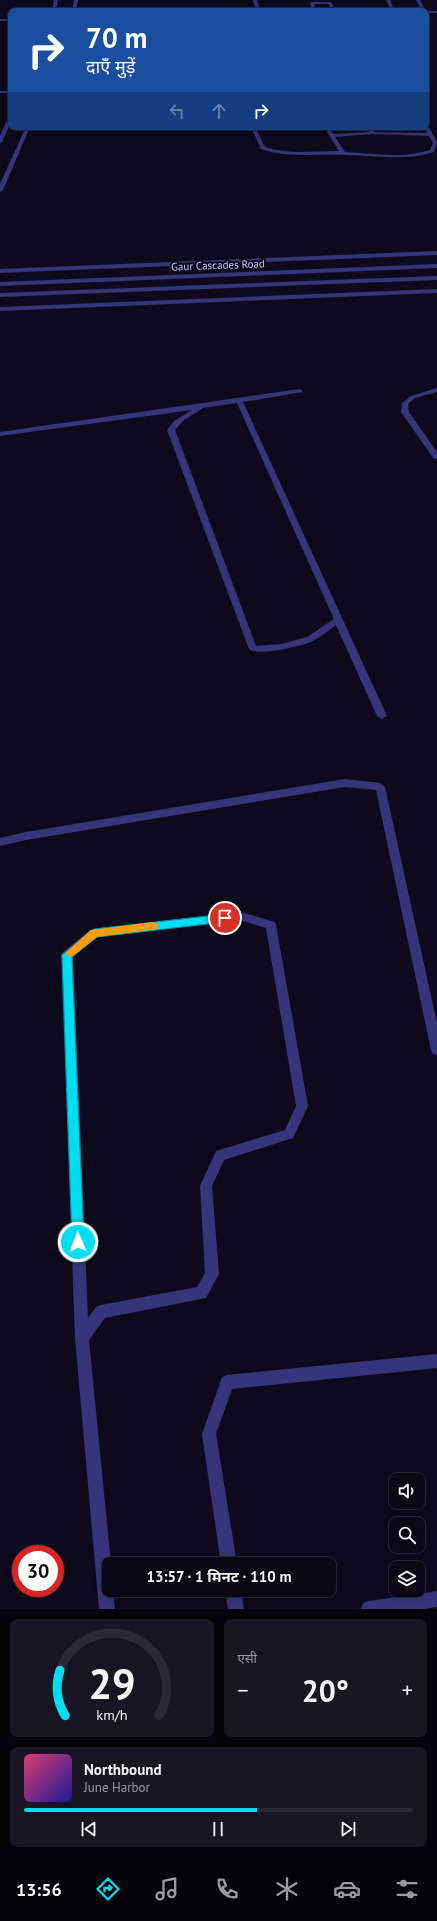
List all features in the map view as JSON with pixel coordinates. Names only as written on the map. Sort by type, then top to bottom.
[{"type":"street","points":[[313,8],[312,3],[330,3],[333,8]]},
{"type":"street","points":[[0,142],[8,122]]},
{"type":"street","points":[[0,190],[27,130]]},
{"type":"street","points":[[254,130],[263,148],[272,152],[287,154],[343,153],[400,157],[423,155],[432,151],[435,143],[428,130]]},
{"type":"street","points":[[328,130],[343,153]]},
{"type":"street","points":[[332,136],[372,133],[431,135]]},
{"type":"street","points":[[0,271],[437,253]]},
{"type":"street","name":"Gaur Cascades Road","points":[[0,284],[437,266]]},
{"type":"street","name":"Gaur Cascades Road","points":[[0,295],[437,278]]},
{"type":"street","points":[[0,309],[437,291]]},
{"type":"street","points":[[437,390],[413,397],[405,403],[405,412],[437,457]]},
{"type":"street","points":[[0,434],[300,391]]},
{"type":"street","points":[[239,400],[382,716]]},
{"type":"street","points":[[201,406],[194,413],[175,423],[171,430],[253,649],[281,647],[310,639],[338,620]]},
{"type":"street","points":[[0,842],[26,836],[345,782],[380,787],[437,1050]]},
{"type":"street","points":[[82,1338],[101,1312],[201,1293],[212,1274],[206,1186],[220,1155],[289,1134],[302,1106],[271,925],[240,916],[94,933],[67,955],[82,1338],[107,1609]]},
{"type":"street","points":[[228,1557],[209,1434],[227,1382],[437,1361]]},
{"type":"street","points":[[234,1597],[236,1609]]},
{"type":"street","points":[[369,1609],[437,1599]]},
{"type":"slow traffic","points":[[70,953],[94,933],[153,926]]},
{"type":"route","points":[[78,1242],[67,955],[94,933],[225,918]]}]
